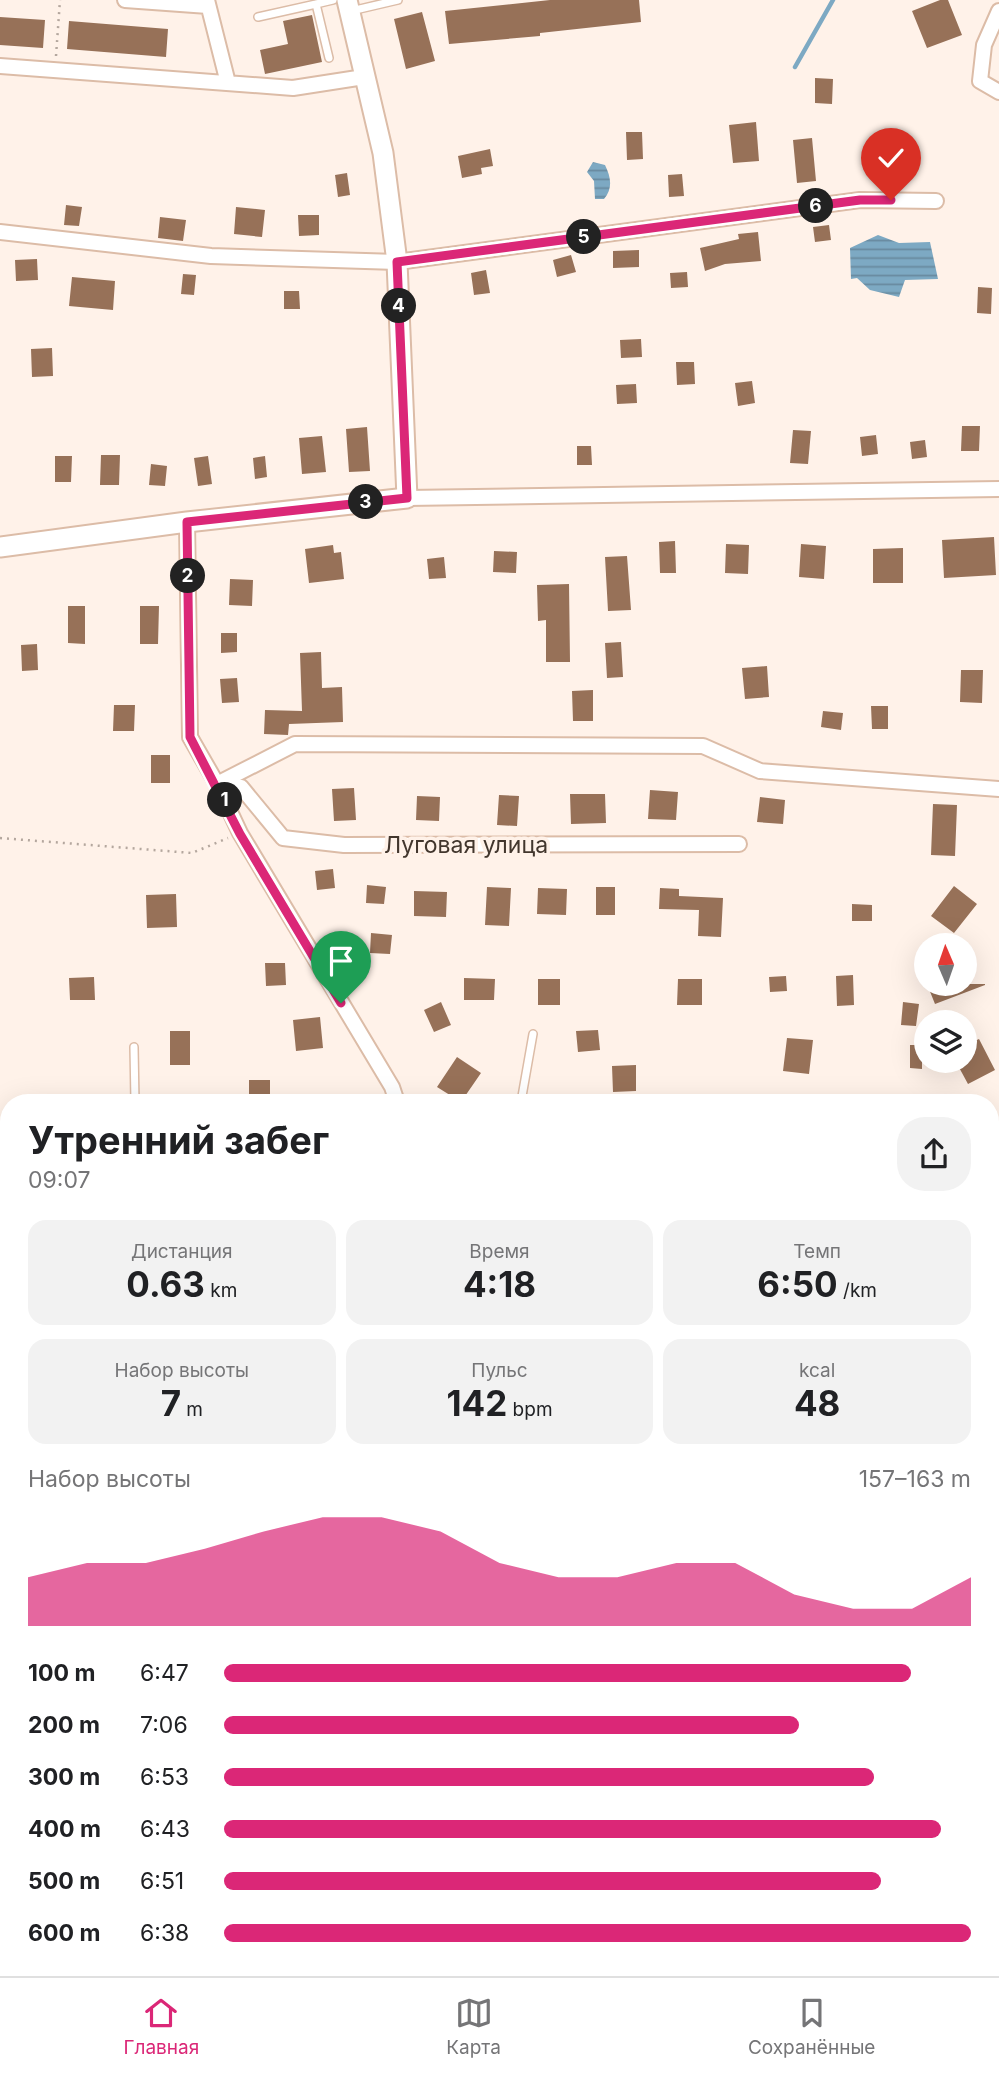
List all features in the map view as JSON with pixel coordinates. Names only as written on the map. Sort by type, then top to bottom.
[{"type":"street","points":[[125,0],[207,3],[228,83]]},
{"type":"street","points":[[343,4],[383,153],[397,262],[407,498]]},
{"type":"street","points":[[999,11],[984,45],[980,82],[999,92]]},
{"type":"street","points":[[0,66],[298,88],[364,77]]},
{"type":"street","points":[[0,232],[211,256],[397,262],[860,200],[936,201]]},
{"type":"street","points":[[0,547],[187,522],[407,498],[999,489]]},
{"type":"street","points":[[187,522],[190,737],[217,784],[240,834],[394,1094]]},
{"type":"street","points":[[217,784],[295,744],[703,746],[760,771],[999,789]]},
{"type":"street","name":"Луговая улица","points":[[217,784],[241,787],[284,838],[332,844],[739,844]]},
{"type":"lane","points":[[258,17],[316,4],[398,0]]},
{"type":"lane","points":[[316,4],[329,58]]},
{"type":"lane","points":[[522,1094],[533,1034]]},
{"type":"lane","points":[[134,1047],[135,1094]]},
{"type":"path","points":[[55,70],[60,0]]},
{"type":"path","points":[[0,838],[191,853],[240,834]]},
{"type":"water","points":[[593,162],[605,165],[609,174],[610,187],[604,199],[595,199],[594,181],[587,172]]},
{"type":"water","points":[[878,235],[899,243],[930,242],[938,279],[905,280],[899,297],[870,290],[857,278],[851,279],[850,248]]},
{"type":"building","points":[[550,0],[639,0],[641,22],[540,33],[540,36],[449,44],[445,11]]},
{"type":"building","points":[[940,0],[948,0],[962,35],[927,48],[912,11]]},
{"type":"building","points":[[422,12],[435,61],[406,69],[394,19]]},
{"type":"building","points":[[312,15],[322,62],[265,74],[260,50],[288,44],[283,21]]},
{"type":"building","points":[[0,17],[45,20],[43,48],[0,45]]},
{"type":"building","points":[[69,21],[168,29],[166,57],[67,49]]},
{"type":"building","points":[[815,78],[833,79],[832,104],[815,103]]},
{"type":"building","points":[[756,122],[759,161],[733,163],[729,125]]},
{"type":"building","points":[[626,132],[642,132],[643,159],[627,160]]},
{"type":"building","points":[[812,138],[816,181],[797,183],[793,140]]},
{"type":"building","points":[[490,149],[493,166],[481,168],[482,174],[462,178],[458,156]]},
{"type":"building","points":[[347,173],[350,195],[338,197],[335,175]]},
{"type":"building","points":[[682,174],[684,196],[669,197],[668,175]]},
{"type":"building","points":[[66,205],[82,207],[79,226],[64,225]]},
{"type":"building","points":[[236,207],[265,210],[262,237],[234,234]]},
{"type":"building","points":[[298,215],[319,215],[319,235],[299,236]]},
{"type":"building","points":[[160,217],[186,220],[183,241],[158,238]]},
{"type":"building","points":[[829,225],[831,240],[815,242],[813,227]]},
{"type":"building","points":[[758,232],[761,261],[725,264],[705,271],[700,248],[739,239],[738,234]]},
{"type":"building","points":[[639,250],[639,267],[613,268],[613,251]]},
{"type":"building","points":[[571,255],[576,272],[557,277],[553,260]]},
{"type":"building","points":[[37,259],[38,280],[16,281],[15,260]]},
{"type":"building","points":[[486,270],[490,293],[474,295],[471,273]]},
{"type":"building","points":[[687,272],[688,287],[671,288],[670,273]]},
{"type":"building","points":[[183,274],[196,275],[194,295],[181,294]]},
{"type":"building","points":[[72,277],[115,281],[113,310],[69,306]]},
{"type":"building","points":[[978,287],[992,288],[991,314],[977,313]]},
{"type":"building","points":[[284,291],[299,291],[300,309],[284,309]]},
{"type":"building","points":[[641,339],[642,357],[621,358],[620,340]]},
{"type":"building","points":[[52,348],[53,376],[32,377],[31,349]]},
{"type":"building","points":[[676,362],[694,362],[695,384],[677,385]]},
{"type":"building","points":[[752,381],[755,403],[738,406],[735,383]]},
{"type":"building","points":[[636,384],[637,403],[617,404],[616,385]]},
{"type":"building","points":[[962,426],[980,426],[979,451],[961,451]]},
{"type":"building","points":[[367,427],[370,471],[349,472],[346,429]]},
{"type":"building","points":[[793,430],[811,431],[808,464],[790,463]]},
{"type":"building","points":[[876,435],[878,454],[862,456],[860,437]]},
{"type":"building","points":[[322,436],[326,472],[302,474],[299,438]]},
{"type":"building","points":[[925,440],[927,457],[912,459],[910,442]]},
{"type":"building","points":[[577,446],[591,446],[592,465],[577,465]]},
{"type":"building","points":[[101,455],[120,455],[119,485],[100,485]]},
{"type":"building","points":[[55,456],[72,456],[71,482],[55,482]]},
{"type":"building","points":[[208,456],[212,484],[198,486],[194,458]]},
{"type":"building","points":[[265,456],[267,477],[255,479],[253,458]]},
{"type":"building","points":[[151,464],[167,466],[165,486],[149,485]]},
{"type":"building","points":[[994,537],[996,575],[944,578],[942,540]]},
{"type":"building","points":[[675,541],[676,573],[660,573],[659,542]]},
{"type":"building","points":[[726,544],[749,545],[748,574],[725,573]]},
{"type":"building","points":[[801,544],[826,546],[824,579],[799,577]]},
{"type":"building","points":[[333,545],[334,553],[341,552],[344,579],[309,583],[305,549]]},
{"type":"building","points":[[903,548],[903,583],[873,583],[873,549]]},
{"type":"building","points":[[494,551],[517,552],[516,573],[493,572]]},
{"type":"building","points":[[627,556],[631,610],[608,611],[605,557]]},
{"type":"building","points":[[444,557],[446,578],[429,579],[427,559]]},
{"type":"building","points":[[230,579],[253,580],[252,606],[229,605]]},
{"type":"building","points":[[569,584],[570,662],[546,662],[546,620],[538,621],[537,585]]},
{"type":"building","points":[[68,606],[85,606],[85,644],[68,643]]},
{"type":"building","points":[[140,606],[159,606],[158,644],[140,644]]},
{"type":"building","points":[[221,633],[237,633],[237,652],[221,653]]},
{"type":"building","points":[[621,642],[623,677],[607,678],[605,643]]},
{"type":"building","points":[[37,644],[38,670],[22,671],[21,645]]},
{"type":"building","points":[[321,652],[322,688],[342,687],[343,722],[289,724],[288,735],[264,734],[265,710],[302,711],[300,653]]},
{"type":"building","points":[[767,666],[769,697],[745,699],[742,668]]},
{"type":"building","points":[[961,670],[983,670],[982,703],[960,702]]},
{"type":"building","points":[[237,678],[239,702],[222,703],[220,679]]},
{"type":"building","points":[[593,690],[593,721],[573,721],[572,691]]},
{"type":"building","points":[[114,705],[135,705],[134,731],[113,731]]},
{"type":"building","points":[[871,706],[888,706],[888,729],[872,729]]},
{"type":"building","points":[[823,711],[843,713],[841,730],[821,727]]},
{"type":"building","points":[[151,755],[170,755],[170,783],[151,783]]},
{"type":"building","points":[[354,788],[356,820],[334,821],[332,789]]},
{"type":"building","points":[[650,790],[678,792],[676,820],[648,819]]},
{"type":"building","points":[[570,794],[605,794],[606,823],[571,824]]},
{"type":"building","points":[[499,795],[519,796],[517,826],[497,825]]},
{"type":"building","points":[[417,796],[440,797],[439,821],[416,820]]},
{"type":"building","points":[[760,797],[785,800],[783,824],[757,822]]},
{"type":"building","points":[[933,804],[957,805],[955,856],[931,855]]},
{"type":"building","points":[[333,869],[335,888],[317,890],[315,871]]},
{"type":"building","points":[[367,885],[386,887],[384,904],[366,903]]},
{"type":"building","points":[[954,886],[977,904],[954,933],[931,916]]},
{"type":"building","points":[[487,887],[511,888],[509,926],[485,925]]},
{"type":"building","points":[[596,887],[615,887],[615,915],[596,915]]},
{"type":"building","points":[[538,888],[567,889],[566,915],[537,914]]},
{"type":"building","points":[[660,888],[679,889],[679,896],[723,898],[721,937],[698,936],[699,910],[659,909]]},
{"type":"building","points":[[414,891],[447,892],[446,917],[414,916]]},
{"type":"building","points":[[176,894],[177,927],[147,928],[146,895]]},
{"type":"building","points":[[852,904],[872,905],[872,921],[852,921]]},
{"type":"building","points":[[371,933],[392,935],[390,954],[370,953]]},
{"type":"building","points":[[265,963],[285,963],[286,985],[266,986]]},
{"type":"building","points":[[853,975],[854,1005],[837,1006],[836,976]]},
{"type":"building","points":[[786,976],[787,991],[770,992],[769,977]]},
{"type":"building","points":[[94,977],[95,1000],[70,1000],[69,978]]},
{"type":"building","points":[[464,978],[495,979],[494,1000],[464,1000]]},
{"type":"building","points":[[538,979],[560,979],[560,1005],[538,1005]]},
{"type":"building","points":[[678,979],[702,979],[702,1005],[677,1005]]},
{"type":"building","points":[[932,996],[956,996],[935,1004]]},
{"type":"building","points":[[441,1002],[451,1025],[434,1032],[424,1010]]},
{"type":"building","points":[[903,1002],[919,1004],[918,1010],[914,1010],[914,1026],[901,1025]]},
{"type":"building","points":[[320,1017],[323,1048],[296,1051],[293,1020]]},
{"type":"building","points":[[598,1030],[600,1050],[578,1052],[576,1031]]},
{"type":"building","points":[[170,1031],[190,1031],[190,1065],[170,1065]]},
{"type":"building","points":[[787,1038],[813,1040],[809,1074],[783,1071]]},
{"type":"building","points":[[979,1039],[995,1070],[968,1084],[962,1073],[977,1073]]},
{"type":"building","points":[[910,1045],[914,1045],[914,1068],[910,1068]]},
{"type":"building","points":[[457,1057],[481,1073],[467,1094],[448,1094],[437,1087]]},
{"type":"building","points":[[636,1065],[636,1091],[613,1092],[612,1066]]},
{"type":"building","points":[[249,1080],[270,1080],[270,1094],[249,1094]]},
{"type":"waterway","points":[[795,67],[833,0]]},
{"type":"route","points":[[341,1003],[240,834],[217,784],[190,737],[187,522],[407,498],[397,262],[860,200],[891,200]]}]
